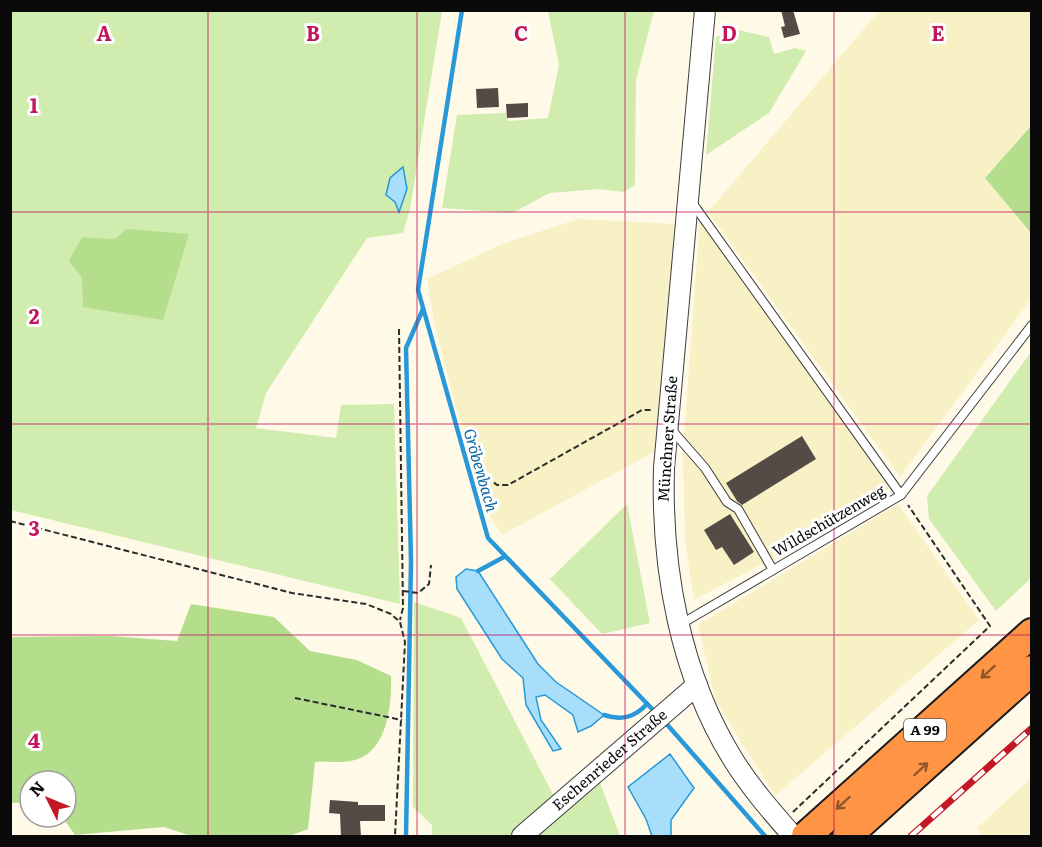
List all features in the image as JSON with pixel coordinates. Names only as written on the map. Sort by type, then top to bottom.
[{"type":"highway","name":"A 99","points":[[800,831],[1032,633]]},
{"type":"highway","name":"A 99","points":[[847,837],[1032,670]]},
{"type":"street","name":"Münchner Straße","points":[[705,10],[664,468],[664,540],[670,583],[697,685],[734,760],[800,831]]},
{"type":"street","name":"Eschenrieder Straße","points":[[522,837],[697,685]]},
{"type":"lane","points":[[688,196],[901,495]]},
{"type":"lane","name":"Wildschützenweg","points":[[680,625],[901,495],[1032,325]]},
{"type":"lane","points":[[669,419],[727,502],[738,509],[773,570]]},
{"type":"path","points":[[395,837],[405,642],[400,622],[404,591],[399,329]]},
{"type":"path","points":[[487,477],[497,485],[508,485],[642,410],[669,419]]},
{"type":"path","points":[[800,831],[990,626],[901,495]]},
{"type":"path","points":[[10,521],[292,593],[366,604],[391,614],[400,622]]},
{"type":"path","points":[[404,591],[414,592],[429,584],[431,565]]},
{"type":"path","points":[[295,698],[402,720]]},
{"type":"shaded area","points":[[879,11],[1031,11],[1031,126],[985,178],[1031,233],[1031,299],[900,477],[708,212]]},
{"type":"shaded area","points":[[700,218],[889,488],[758,566],[694,600],[685,540],[683,450]]},
{"type":"shaded area","points":[[578,219],[677,224],[654,452],[502,535],[484,507],[467,434],[457,411],[434,322],[427,279],[502,244]]},
{"type":"shaded area","points":[[898,504],[979,620],[775,796],[715,699],[698,625]]},
{"type":"shaded area","points":[[1031,778],[1031,836],[982,836],[977,828]]},
{"type":"green space","points":[[11,11],[442,11],[410,209],[403,233],[367,238],[266,393],[256,428],[336,438],[341,405],[394,404],[400,604],[11,510]],"holes":[[[82,237],[115,239],[83,307]]]},
{"type":"green space","points":[[548,11],[654,11],[636,80],[635,185],[623,192],[598,189],[550,193],[512,213],[442,208],[457,115],[506,113],[508,121],[548,118],[559,65]]},
{"type":"green space","points":[[738,30],[769,37],[774,54],[795,48],[806,51],[769,113],[706,155],[716,37]]},
{"type":"green space","points":[[1031,126],[1031,233],[985,178]]},
{"type":"green space","points":[[126,229],[189,234],[163,320],[83,307],[82,278],[69,261],[82,237],[115,239]]},
{"type":"green space","points":[[1031,352],[1031,578],[996,611],[929,519],[927,496]]},
{"type":"green space","points":[[627,504],[650,623],[602,634],[550,579]]},
{"type":"green space","points":[[414,602],[461,618],[556,800],[513,836],[432,836],[432,825],[413,807]]},
{"type":"green space","points":[[191,604],[274,617],[310,651],[357,660],[391,676],[389,711],[382,735],[376,745],[368,754],[353,761],[315,762],[308,829],[289,836],[191,836],[164,827],[75,835],[71,829],[78,829],[78,769],[18,769],[18,803],[11,803],[11,637],[109,636],[177,641]]},
{"type":"green space","points":[[600,783],[620,836],[537,836]]},
{"type":"water","points":[[403,167],[407,189],[399,212],[395,202],[386,195],[390,178]]},
{"type":"water","points":[[466,569],[478,571],[538,664],[556,682],[604,715],[591,726],[578,732],[573,715],[545,695],[536,697],[541,720],[561,749],[553,751],[526,705],[523,678],[502,659],[457,589],[456,577]]},
{"type":"water","points":[[670,754],[694,788],[671,820],[671,836],[652,836],[646,819],[628,787]]},
{"type":"building","points":[[781,10],[793,10],[800,34],[784,38],[781,27],[785,26]]},
{"type":"building","points":[[498,88],[499,107],[477,108],[476,89]]},
{"type":"building","points":[[528,103],[528,117],[507,118],[506,104]]},
{"type":"building","points":[[802,436],[816,459],[742,505],[737,501],[726,483]]},
{"type":"building","points":[[730,514],[754,552],[734,565],[722,547],[716,550],[704,530]]},
{"type":"building","points":[[330,800],[358,802],[358,805],[385,805],[385,821],[360,821],[361,837],[341,837],[340,814],[329,813]]},
{"type":"waterway","name":"Gröbenbach","points":[[462,10],[418,290],[488,538],[656,713]]},
{"type":"waterway","points":[[406,836],[411,561],[406,348],[423,309]]},
{"type":"waterway","points":[[478,571],[504,557]]},
{"type":"waterway","points":[[604,715],[617,718],[628,717],[647,704]]},
{"type":"waterway","name":"Gröbenbach","points":[[664,721],[765,836]]},
{"type":"railway","points":[[911,836],[1032,728]]}]
